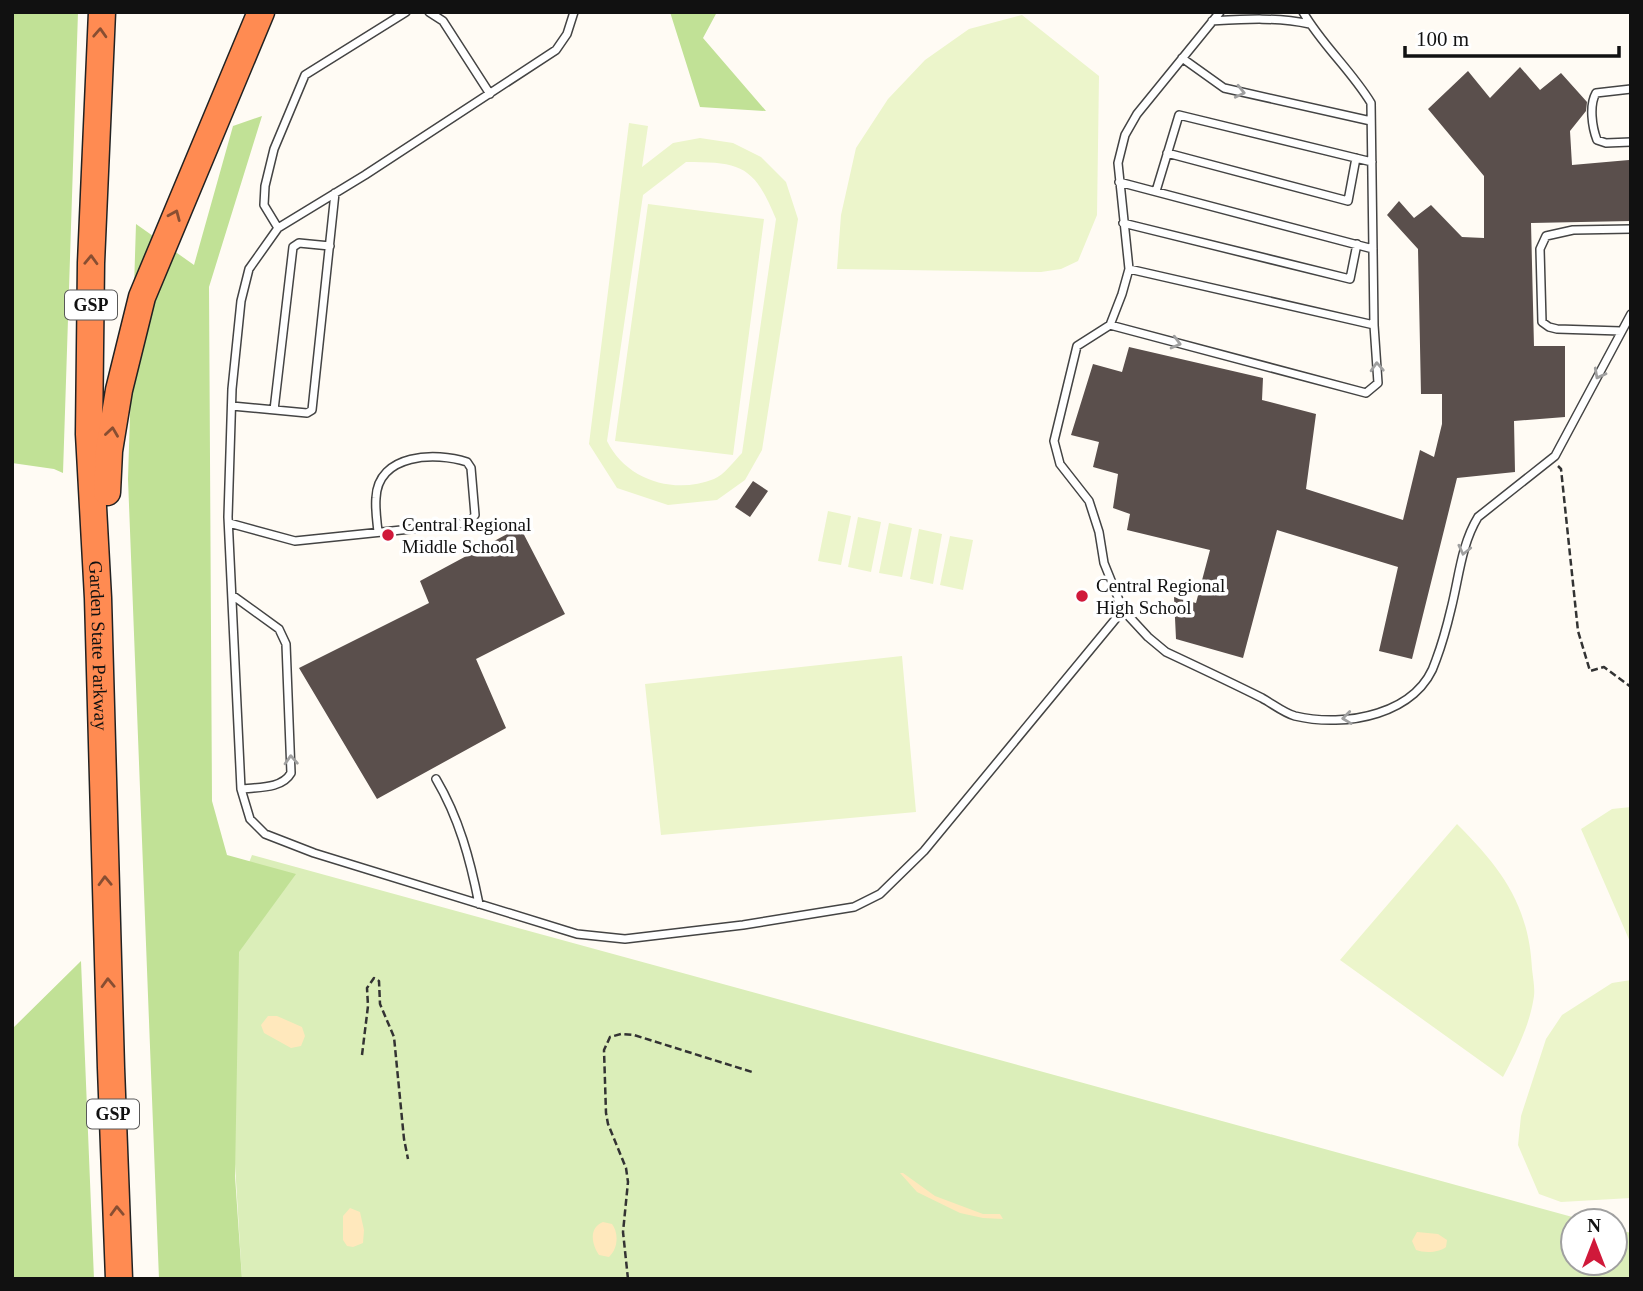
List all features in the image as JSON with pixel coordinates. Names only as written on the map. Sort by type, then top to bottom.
[{"type":"highway","name":"Garden State Parkway","points":[[102,12],[91,263],[89,433],[98,598],[119,1279]]},
{"type":"highway","points":[[98,598],[112,432],[121,379],[139,309],[149,277],[261,12]]},
{"type":"lane","points":[[278,228],[264,205],[265,186],[274,149],[304,75],[406,12]]},
{"type":"lane","points":[[429,12],[443,21],[490,94]]},
{"type":"lane","points":[[574,12],[567,34],[556,50],[278,228],[249,269],[241,301],[232,406],[229,523],[241,789],[250,819],[265,834],[314,853],[577,934],[625,939],[743,926],[854,906],[880,894],[924,851],[1123,610]]},
{"type":"lane","points":[[1220,12],[1137,114],[1125,135],[1118,163],[1129,269],[1110,325],[1077,346],[1054,441],[1060,464],[1089,502],[1099,532],[1104,563],[1123,610],[1166,652],[1293,715],[1332,720],[1382,712],[1418,692],[1427,682],[1435,664],[1451,610],[1465,543],[1478,517],[1555,456],[1631,314]]},
{"type":"lane","points":[[1110,325],[1366,393],[1378,383],[1374,325],[1371,103],[1303,12]]},
{"type":"lane","points":[[1211,21],[1282,18],[1310,24]]},
{"type":"lane","points":[[1182,58],[1224,88],[1371,121]]},
{"type":"lane","points":[[1631,89],[1595,93],[1593,98],[1594,131],[1597,140],[1606,143],[1631,142]]},
{"type":"lane","points":[[1156,191],[1179,115],[1372,162]]},
{"type":"lane","points":[[1167,153],[1348,201],[1356,158]]},
{"type":"lane","points":[[1119,182],[1373,249]]},
{"type":"lane","points":[[232,406],[310,412],[314,407],[335,193]]},
{"type":"lane","points":[[1123,223],[1350,279],[1357,244]]},
{"type":"lane","points":[[1621,331],[1557,329],[1542,322],[1540,249],[1546,236],[1573,230],[1631,229]]},
{"type":"lane","points":[[274,410],[293,247],[299,243],[330,246]]},
{"type":"lane","points":[[1129,269],[1374,325]]},
{"type":"lane","points":[[229,523],[295,541],[469,523],[475,515],[471,468],[467,462],[436,455],[405,461],[393,468],[384,476],[377,489],[378,532]]},
{"type":"lane","points":[[232,595],[279,629],[286,644],[291,773],[287,780],[276,785],[241,789]]},
{"type":"lane","points":[[436,779],[457,820],[480,904]]},
{"type":"path","points":[[1550,459],[1561,469],[1578,631],[1590,671],[1604,667],[1631,687]]},
{"type":"path","points":[[362,1055],[368,988],[374,978],[379,981],[380,1004],[394,1037],[408,1159]]},
{"type":"path","points":[[628,1279],[623,1232],[628,1182],[626,1168],[608,1124],[606,1112],[604,1050],[610,1037],[634,1035],[752,1072]]},
{"type":"green space","points":[[12,12],[78,12],[63,473],[54,469],[12,463]]},
{"type":"green space","points":[[670,12],[717,12],[703,38],[766,111],[700,107]]},
{"type":"green space","points":[[1022,15],[1099,76],[1097,215],[1078,261],[1061,269],[1041,272],[837,269],[841,215],[856,148],[888,99],[925,60],[969,29]]},
{"type":"green space","points":[[262,116],[209,287],[212,801],[227,855],[296,874],[239,952],[235,1176],[242,1279],[159,1279],[128,479],[136,224],[194,265],[233,126]]},
{"type":"green space","points":[[629,123],[648,126],[642,167],[673,143],[700,138],[733,143],[761,157],[786,182],[798,219],[762,450],[745,480],[717,500],[668,505],[617,488],[589,444]],"holes":[[[686,162],[721,163],[744,171],[761,188],[776,219],[742,453],[718,477],[699,484],[683,485],[653,481],[639,474],[626,466],[607,441],[643,195]]]},
{"type":"green space","points":[[648,204],[764,219],[733,455],[615,441]]},
{"type":"green space","points":[[828,511],[851,516],[841,565],[818,561]]},
{"type":"green space","points":[[858,517],[881,522],[871,572],[848,567]]},
{"type":"green space","points":[[889,523],[912,528],[902,577],[879,573]]},
{"type":"green space","points":[[919,529],[942,534],[933,584],[910,579]]},
{"type":"green space","points":[[950,536],[973,540],[963,590],[940,585]]},
{"type":"green space","points":[[902,656],[916,812],[661,835],[645,684]]},
{"type":"green space","points":[[1631,807],[1631,944],[1581,829],[1612,809]]},
{"type":"green space","points":[[1457,824],[1487,856],[1510,889],[1519,907],[1530,946],[1534,990],[1532,1007],[1522,1038],[1503,1077],[1340,960]]},
{"type":"green space","points":[[252,855],[1559,1213],[1559,1277],[1629,1277],[1631,1233],[1631,1279],[242,1279],[221,935]]},
{"type":"green space","points":[[81,961],[94,1279],[12,1279],[12,1029]]},
{"type":"green space","points":[[1631,980],[1631,1198],[1561,1202],[1539,1194],[1518,1145],[1521,1116],[1546,1039],[1562,1015],[1612,983]]},
{"type":"sand","points":[[268,1016],[277,1016],[302,1027],[305,1036],[301,1046],[291,1048],[264,1033],[261,1025]]},
{"type":"sand","points":[[900,1173],[935,1196],[983,1214],[1000,1214],[1003,1219],[960,1213],[917,1192]]},
{"type":"sand","points":[[350,1208],[360,1212],[364,1230],[363,1243],[353,1247],[347,1246],[343,1240],[343,1216]]},
{"type":"sand","points":[[603,1222],[612,1224],[616,1232],[616,1245],[609,1257],[599,1255],[593,1242],[595,1228]]},
{"type":"sand","points":[[1417,1232],[1438,1234],[1447,1240],[1446,1247],[1431,1252],[1416,1250],[1412,1241]]},
{"type":"building","points":[[1520,67],[1540,90],[1561,73],[1587,102],[1586,111],[1570,131],[1572,165],[1629,160],[1631,221],[1531,223],[1534,346],[1565,346],[1565,417],[1514,421],[1515,472],[1457,478],[1412,659],[1379,651],[1398,567],[1277,530],[1243,658],[1176,639],[1174,597],[1196,603],[1210,550],[1127,530],[1130,514],[1113,508],[1118,474],[1093,467],[1099,442],[1071,435],[1093,364],[1122,372],[1129,347],[1263,378],[1262,400],[1316,414],[1306,489],[1403,520],[1420,450],[1434,457],[1442,424],[1442,394],[1421,394],[1418,249],[1387,215],[1399,201],[1414,218],[1431,205],[1462,237],[1484,238],[1484,176],[1428,109],[1468,71],[1490,98]]},
{"type":"building","points":[[753,481],[768,491],[750,517],[735,507]]},
{"type":"building","points":[[520,527],[565,614],[476,659],[506,728],[377,799],[299,668],[429,603],[420,581]]},
{"type":"place","name":"Central Regional Middle School","points":[[388,535]]},
{"type":"place","name":"Central Regional High School","points":[[1082,596]]}]
